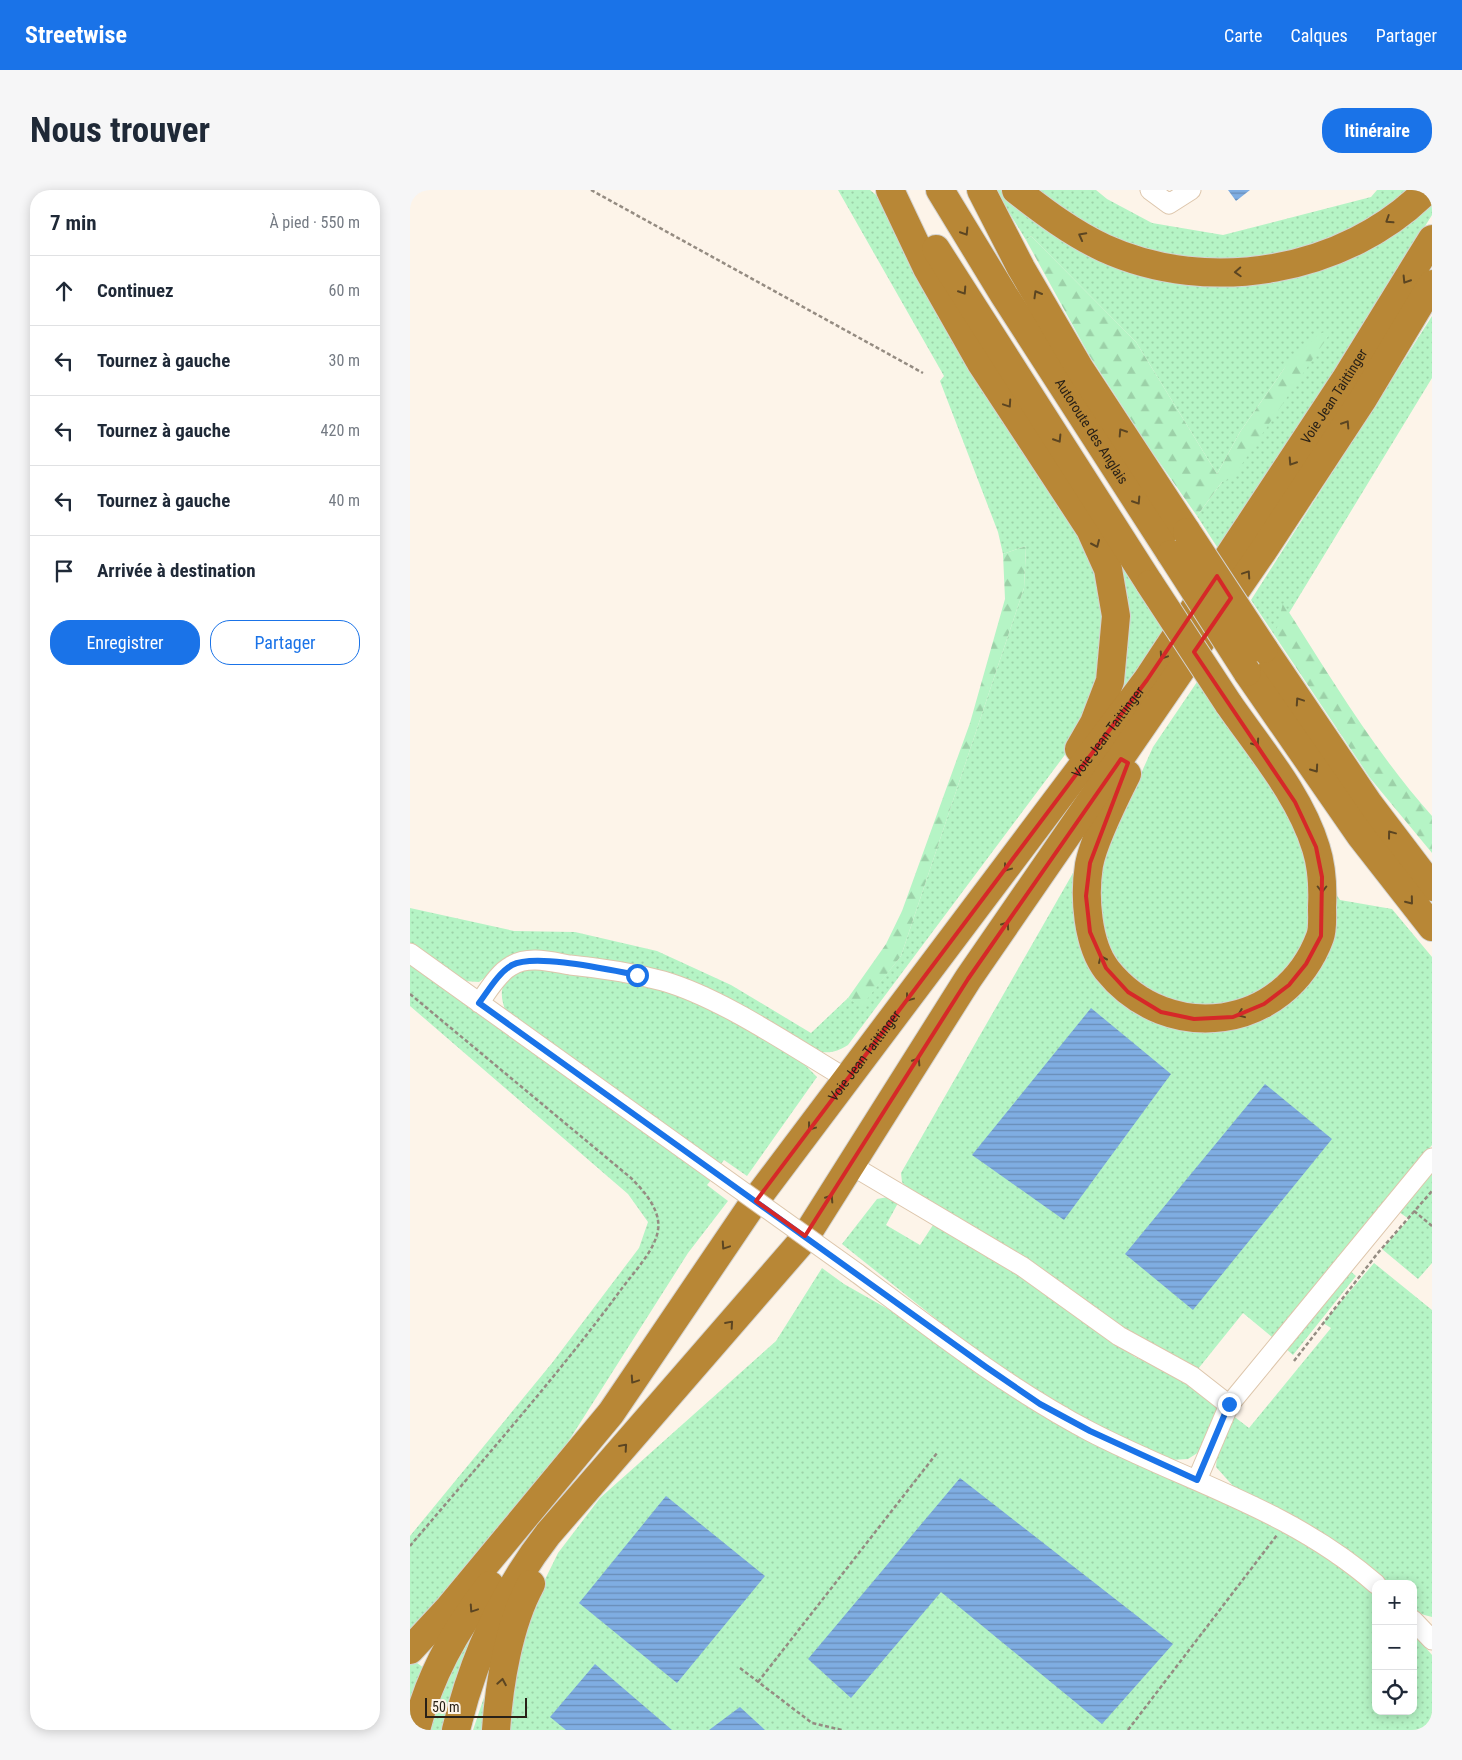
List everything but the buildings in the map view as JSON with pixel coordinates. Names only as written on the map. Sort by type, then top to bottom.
[{"type":"highway","points":[[890,190],[927,268],[981,364],[1090,530],[1108,570],[1116,616],[1110,681],[1094,723],[1059,779],[1037,830]]},
{"type":"highway","points":[[901,190],[917,220],[1150,584],[1228,704],[1295,802],[1316,847],[1322,877],[1321,936],[1306,964],[1289,985],[1264,1004],[1233,1017],[1194,1020],[1161,1012],[1128,992],[1106,968],[1090,932],[1086,896],[1090,863],[1109,811],[1146,738],[1158,721],[1161,702]]},
{"type":"highway","name":"Autoroute des Anglais","points":[[940,190],[1246,672],[1360,834],[1432,927]]},
{"type":"highway","name":"Autoroute des Anglais","points":[[981,190],[1021,268],[1080,369],[1264,649],[1369,804],[1432,887]]},
{"type":"highway","points":[[1016,190],[1065,227],[1105,248],[1153,265],[1206,273],[1260,271],[1316,258],[1365,236],[1413,204],[1427,190]]},
{"type":"highway","name":"Voie Jean Taittinger","points":[[611,1412],[752,1205],[1037,830],[1168,648],[1345,380],[1432,238]]},
{"type":"highway","name":"Voie Jean Taittinger","points":[[592,1484],[804,1239],[968,979],[1161,702],[1363,399],[1432,284]]},
{"type":"highway","points":[[410,1650],[449,1608],[611,1412]]},
{"type":"highway","points":[[416,1730],[429,1686],[453,1640],[482,1594],[591,1456],[611,1412]]},
{"type":"highway","points":[[456,1730],[475,1664],[508,1593],[527,1562],[592,1484]]},
{"type":"highway","points":[[496,1730],[502,1681],[513,1631],[526,1592],[550,1549],[592,1484]]},
{"type":"street","points":[[1150,190],[1169,204],[1192,190]]},
{"type":"street","points":[[410,953],[1040,1404],[1090,1431],[1287,1522],[1340,1555],[1372,1581]]},
{"type":"street","points":[[479,1003],[504,972],[511,966],[525,960],[593,967],[637,975],[664,981],[691,991],[734,1013],[847,1079]]},
{"type":"street","points":[[1197,1480],[1229,1404],[1432,1158]]},
{"type":"street","points":[[851,1165],[1023,1267],[1119,1336],[1192,1376],[1229,1404]]},
{"type":"street","points":[[1417,1624],[1432,1640]]},
{"type":"path","points":[[591,190],[923,373]]},
{"type":"path","points":[[410,994],[632,1178],[644,1191],[652,1205],[658,1218],[658,1231],[641,1262],[585,1339],[410,1546]]},
{"type":"path","points":[[1294,1361],[1377,1254],[1432,1191]]},
{"type":"path","points":[[1414,1211],[1432,1226]]},
{"type":"path","points":[[758,1682],[937,1453]]},
{"type":"path","points":[[1128,1730],[1287,1522]]},
{"type":"path","points":[[740,1668],[812,1723],[842,1730]]},
{"type":"highlighted area","points":[[1217,576],[1231,598],[1194,652],[1295,802],[1316,847],[1322,877],[1321,936],[1306,964],[1289,985],[1264,1004],[1233,1017],[1194,1019],[1161,1012],[1128,992],[1106,968],[1090,932],[1086,896],[1090,863],[1128,763],[1121,759],[968,979],[805,1236],[756,1201],[1147,680]]},
{"type":"green space","points":[[838,190],[870,190],[887,204],[1087,551],[1101,584],[1104,620],[1099,695],[1070,748],[848,1045],[839,1050],[823,1052],[813,1050],[705,989],[513,956],[479,982],[464,981],[410,943],[410,908],[514,931],[575,932],[657,951],[731,985],[811,1033],[848,998],[861,1006],[901,956],[1024,588],[1026,546],[1003,554],[998,532],[940,381],[944,376]]},
{"type":"green space","points":[[995,190],[1004,190],[1017,204],[1221,279],[1432,198],[1432,215],[1285,450],[1219,550],[1197,516],[1222,482],[1286,366],[1240,432],[1217,474],[1136,342],[1031,236],[1026,240]]},
{"type":"green space","points":[[1028,190],[1096,190],[1107,199],[1152,223],[1223,235],[1371,197],[1377,190],[1415,190],[1366,224],[1292,255],[1218,264],[1120,244]]},
{"type":"green space","points":[[1031,236],[1136,342],[1217,474],[1240,432],[1286,366],[1319,334],[1333,329],[1232,479],[1222,482],[1197,516],[1150,449],[1089,355],[1026,240]]},
{"type":"green space","points":[[1432,316],[1432,378],[1275,636],[1251,600]]},
{"type":"green space","points":[[1068,479],[1165,629],[1111,707],[1122,621]]},
{"type":"green space","points":[[1026,546],[1024,588],[901,956],[861,1007],[848,998],[886,944],[902,911],[970,723],[1005,599],[1003,554]]},
{"type":"green space","points":[[1283,603],[1372,739],[1391,766],[1432,816],[1432,853],[1370,778],[1275,636]]},
{"type":"green space","points":[[1199,679],[1282,804],[1300,840],[1310,872],[1314,908],[1305,950],[1281,981],[1238,1003],[1197,1007],[1143,990],[1122,968],[1107,941],[1100,916],[1099,884],[1107,849],[1153,747]]},
{"type":"green space","points":[[1077,866],[1078,925],[1177,1025],[1294,993],[1330,885],[1340,900],[1392,909],[1432,957],[1432,1145],[1272,1337],[1243,1313],[1198,1369],[1168,1359],[907,1188],[902,1182],[901,1173]]},
{"type":"green space","points":[[410,964],[711,1180],[707,1185],[728,1201],[688,1253],[561,1453],[440,1601],[410,1630],[410,1536],[552,1363],[639,1248],[648,1222],[628,1194],[410,1006]]},
{"type":"green space","points":[[528,967],[637,975],[735,1019],[800,1060],[817,1077],[747,1176],[724,1160],[721,1164],[506,1012],[502,996],[504,984],[513,974]]},
{"type":"green space","points":[[1432,1167],[1432,1263],[1418,1279],[1382,1249],[1409,1219],[1396,1210]]},
{"type":"green space","points":[[888,1197],[898,1203],[886,1225],[920,1245],[933,1225],[1003,1264],[1135,1357],[1165,1370],[1216,1402],[1218,1413],[1199,1452],[1188,1459],[1170,1460],[1064,1409],[960,1338],[842,1244],[877,1199]]},
{"type":"green space","points":[[1374,1263],[1432,1310],[1432,1617],[1417,1613],[1417,1580],[1381,1580],[1353,1555],[1234,1487],[1216,1467],[1217,1456],[1232,1415],[1249,1428],[1331,1328],[1323,1323]]},
{"type":"green space","points":[[822,1268],[844,1284],[895,1313],[1269,1521],[1342,1568],[1372,1593],[1372,1715],[1417,1715],[1417,1638],[1432,1655],[1432,1730],[505,1730],[518,1641],[530,1610],[558,1553],[600,1498],[776,1341]]},
{"type":"green space","points":[[1348,1269],[1356,1276],[1293,1355],[1284,1347]]},
{"type":"green space","points":[[505,1635],[490,1730],[473,1730]]},
{"type":"green space","points":[[461,1639],[471,1644],[448,1730],[426,1730]]},
{"type":"green space","points":[[413,1660],[428,1671],[410,1719],[410,1662]]},
{"type":"water","points":[[1228,190],[1250,190],[1236,201]]},
{"type":"water","points":[[1091,1008],[1171,1074],[1064,1220],[972,1155]]},
{"type":"water","points":[[1265,1084],[1332,1139],[1193,1310],[1125,1254]]},
{"type":"water","points":[[960,1478],[1173,1644],[1102,1724],[941,1592],[851,1698],[808,1659]]},
{"type":"water","points":[[666,1496],[765,1576],[677,1683],[579,1603]]},
{"type":"water","points":[[595,1664],[672,1730],[566,1730],[550,1717]]},
{"type":"water","points":[[740,1707],[765,1730],[709,1730]]},
{"type":"route","points":[[637,975],[593,967],[525,960],[511,966],[504,972],[479,1003],[986,1367],[1040,1404],[1090,1431],[1197,1480],[1229,1404]]}]
